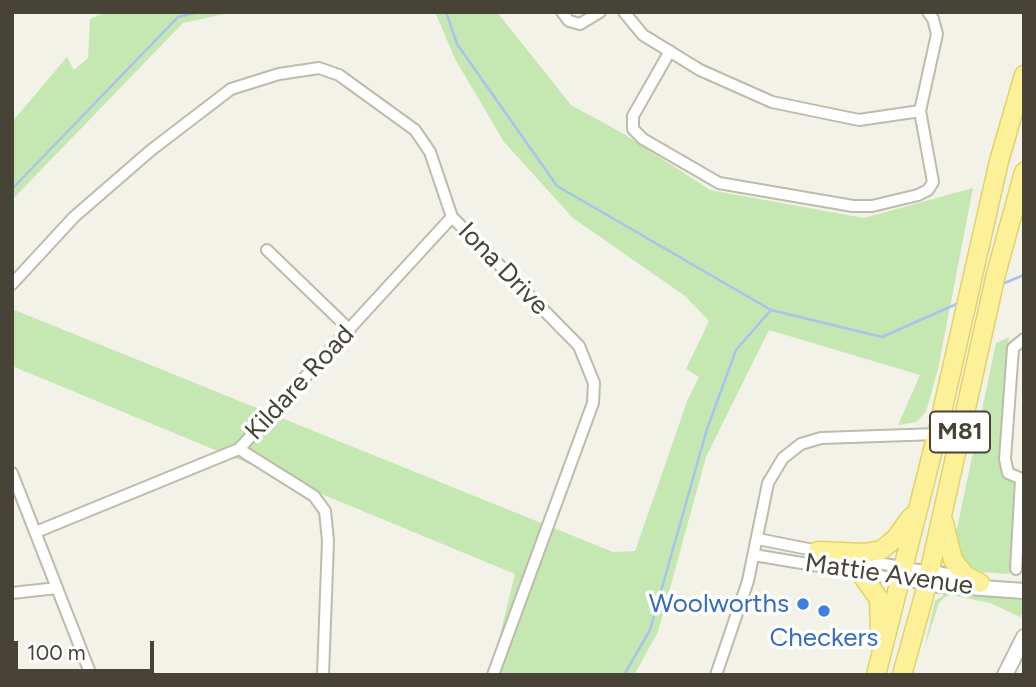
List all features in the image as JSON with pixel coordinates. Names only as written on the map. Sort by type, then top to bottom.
[{"type":"main road","name":"M81","points":[[874,675],[937,434],[999,161],[1024,75]]},
{"type":"main road","name":"M81","points":[[902,675],[928,578],[989,304],[1024,172]]},
{"type":"main road","points":[[818,551],[865,553],[881,550],[895,539],[918,507]]},
{"type":"main road","points":[[942,510],[953,560],[965,575],[980,583]]},
{"type":"main road","points":[[861,574],[879,599],[880,635],[874,675]]},
{"type":"street","points":[[562,12],[569,21],[580,24],[600,12]]},
{"type":"street","points":[[624,12],[643,35],[720,80],[790,107],[859,120],[919,111]]},
{"type":"street","points":[[670,51],[633,116],[634,129],[643,139],[711,180],[726,185],[862,206],[918,195],[930,187],[933,178],[919,111],[937,34],[933,15]]},
{"type":"street","name":"Iona Drive","points":[[12,284],[74,218],[220,94],[279,74],[319,68],[339,75],[415,130],[430,152],[452,217],[579,346],[591,370],[595,393],[493,675]]},
{"type":"street","name":"Kildare Road","points":[[36,532],[239,449],[452,217]]},
{"type":"street","points":[[267,250],[350,330]]},
{"type":"street","points":[[1016,569],[1022,480],[1008,473],[1005,459],[1010,370],[1014,346],[1023,340]]},
{"type":"street","points":[[1010,370],[1024,370]]},
{"type":"street","points":[[716,675],[723,660],[754,555],[772,472],[783,458],[801,444],[821,438],[937,434]]},
{"type":"street","points":[[239,449],[314,496],[325,511],[328,541],[323,675]]},
{"type":"street","points":[[12,473],[91,675]]},
{"type":"street","name":"Mattie Avenue","points":[[758,539],[818,551],[900,575]]},
{"type":"street","name":"Mattie Avenue","points":[[754,555],[861,574],[900,575],[1024,590]]},
{"type":"street","name":"Mattie Avenue","points":[[928,578],[1024,590]]},
{"type":"street","points":[[12,593],[57,588]]},
{"type":"street","points":[[1005,675],[1024,637]]},
{"type":"green space","points":[[106,12],[234,12],[183,23],[12,200],[12,122],[67,57],[74,70],[88,58],[90,19]]},
{"type":"green space","points":[[435,12],[497,12],[571,105],[624,134],[710,190],[864,218],[973,188],[938,369],[926,412],[916,422],[898,425],[920,375],[769,330],[706,457],[658,632],[634,675],[490,675],[515,574],[12,366],[12,309],[613,552],[635,551],[688,399],[699,377],[686,369],[709,321],[685,296],[573,218],[504,142],[455,59]]},
{"type":"green space","points":[[1009,337],[1001,451],[1005,472],[1019,487],[1013,572],[1006,574],[982,572],[966,564],[960,558],[954,543],[996,343]]},
{"type":"green space","points":[[948,592],[1024,596],[1024,612],[1020,617],[990,603],[952,595],[945,597],[939,603],[924,649],[935,601]]},
{"type":"waterway","points":[[12,189],[178,17],[198,12]]},
{"type":"waterway","points":[[446,12],[457,44],[557,186],[771,310],[882,337],[961,302]]},
{"type":"waterway","points":[[1002,284],[1024,275]]},
{"type":"waterway","points":[[624,675],[650,630],[707,429],[736,350],[771,310]]},
{"type":"place","name":"Woolworths","points":[[803,604]]},
{"type":"place","name":"Checkers","points":[[824,611]]}]
